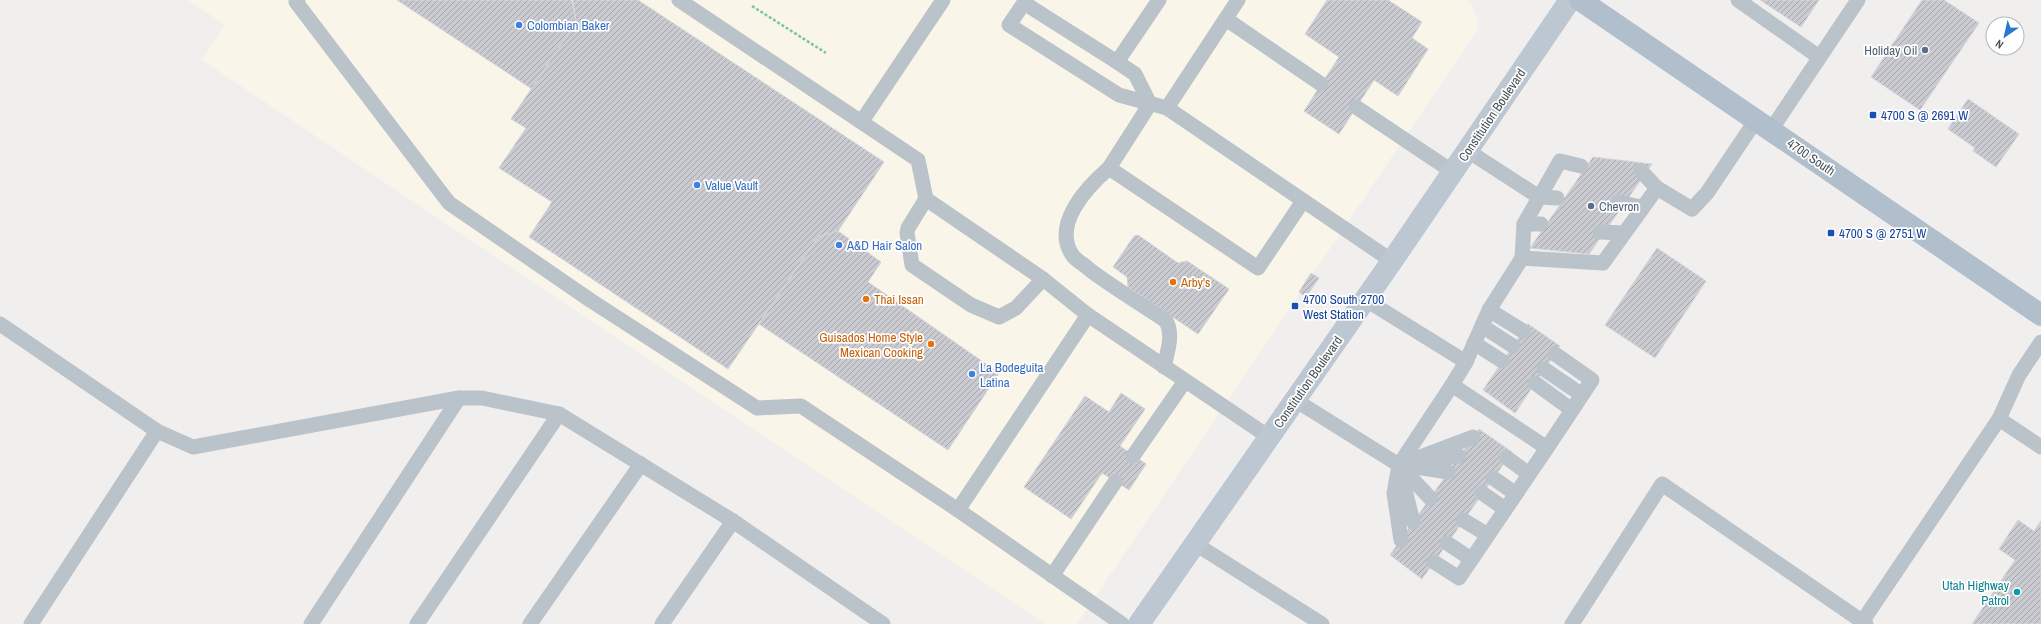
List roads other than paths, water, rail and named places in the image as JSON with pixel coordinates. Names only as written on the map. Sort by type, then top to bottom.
[{"type":"main road","name":"Constitution Boulevard","points":[[1139,624],[1194,543],[1366,300],[1570,0]]},
{"type":"main road","name":"4700 South","points":[[1580,0],[2041,315]]},
{"type":"lane","points":[[298,0],[296,2],[449,204],[597,304],[757,408],[801,406],[958,510],[1122,624]]},
{"type":"lane","points":[[678,0],[862,121],[918,160],[926,199],[907,233],[912,266],[971,305],[999,317],[1016,308],[1043,279]]},
{"type":"lane","points":[[862,121],[943,0]]},
{"type":"lane","points":[[1117,62],[1159,0]]},
{"type":"lane","points":[[1167,108],[1238,0]]},
{"type":"lane","points":[[1738,0],[1820,57]]},
{"type":"lane","points":[[1641,172],[1657,188],[1692,208],[1707,193],[1820,57],[1858,0]]},
{"type":"lane","points":[[1150,104],[1135,74],[1025,1],[1009,25],[1119,95],[1150,104],[1167,108],[1392,261]]},
{"type":"lane","points":[[1226,19],[1321,84]]},
{"type":"lane","points":[[1150,104],[1109,168],[1095,180],[1073,211],[1067,226],[1067,242],[1074,257],[1097,275],[1166,321],[1169,326],[1170,338],[1164,366]]},
{"type":"lane","points":[[1356,107],[1453,172]]},
{"type":"lane","points":[[1468,151],[1539,196],[1557,198]]},
{"type":"lane","points":[[1401,540],[1394,493],[1400,465],[1466,362],[1489,310],[1522,258],[1524,224],[1560,161],[1581,166]]},
{"type":"lane","points":[[1109,168],[1258,268],[1303,201]]},
{"type":"lane","points":[[1522,258],[1603,263],[1657,188]]},
{"type":"lane","points":[[926,199],[1043,279],[1088,315],[1269,437]]},
{"type":"lane","points":[[1618,202],[1642,207]]},
{"type":"lane","points":[[1524,224],[1541,224]]},
{"type":"lane","points":[[1600,232],[1624,233]]},
{"type":"lane","points":[[1366,300],[1466,362]]},
{"type":"lane","points":[[1489,310],[1523,331]]},
{"type":"lane","points":[[958,510],[1088,315]]},
{"type":"lane","points":[[0,324],[157,431],[193,447],[459,398],[482,398],[559,414],[733,521],[883,624]]},
{"type":"lane","points":[[1482,326],[1513,346]]},
{"type":"lane","points":[[1572,624],[1662,484],[1864,623],[1999,419],[2019,375],[2041,342]]},
{"type":"lane","points":[[1474,343],[1502,361]]},
{"type":"lane","points":[[1434,562],[1459,578],[1592,380],[1555,354]]},
{"type":"lane","points":[[1544,369],[1582,395]]},
{"type":"lane","points":[[1133,456],[1185,381]]},
{"type":"lane","points":[[1535,383],[1572,410]]},
{"type":"lane","points":[[1452,385],[1547,448]]},
{"type":"lane","points":[[311,624],[459,398]]},
{"type":"lane","points":[[1295,400],[1400,465],[1430,498]]},
{"type":"lane","points":[[418,624],[559,414]]},
{"type":"lane","points":[[1999,419],[2041,448]]},
{"type":"lane","points":[[32,624],[157,431]]},
{"type":"lane","points":[[1400,465],[1473,436]]},
{"type":"lane","points":[[1400,465],[1460,456]]},
{"type":"lane","points":[[1507,458],[1529,474]]},
{"type":"lane","points":[[530,624],[640,464]]},
{"type":"lane","points":[[1400,465],[1448,472]]},
{"type":"lane","points":[[1400,465],[1413,522]]},
{"type":"lane","points":[[1493,478],[1516,494]]},
{"type":"lane","points":[[1052,576],[1116,482]]},
{"type":"lane","points":[[1482,493],[1505,509]]},
{"type":"lane","points":[[1464,520],[1488,535]]},
{"type":"lane","points":[[662,624],[733,521]]},
{"type":"lane","points":[[1194,543],[1322,624]]},
{"type":"lane","points":[[1447,544],[1471,559]]},
{"type":"place","name":"Colombian Baker","points":[[519,25]]},
{"type":"place","name":"Holiday Oil","points":[[1925,50]]},
{"type":"place","name":"4700 S @ 2691 W","points":[[1873,115]]},
{"type":"place","name":"Value Vault","points":[[697,185]]},
{"type":"place","name":"Chevron","points":[[1591,206]]},
{"type":"place","name":"4700 S @ 2751 W","points":[[1831,233]]},
{"type":"place","name":"A&D Hair Salon","points":[[839,245]]},
{"type":"place","name":"Arby's","points":[[1173,282]]},
{"type":"place","name":"Thai Issan","points":[[866,299]]},
{"type":"place","name":"4700 South 2700 West Station","points":[[1295,306]]},
{"type":"place","name":"Guisados Home Style Mexican Cooking","points":[[931,344]]},
{"type":"place","name":"La Bodeguita Latina","points":[[972,374]]},
{"type":"place","name":"Utah Highway Patrol","points":[[2017,592]]}]
